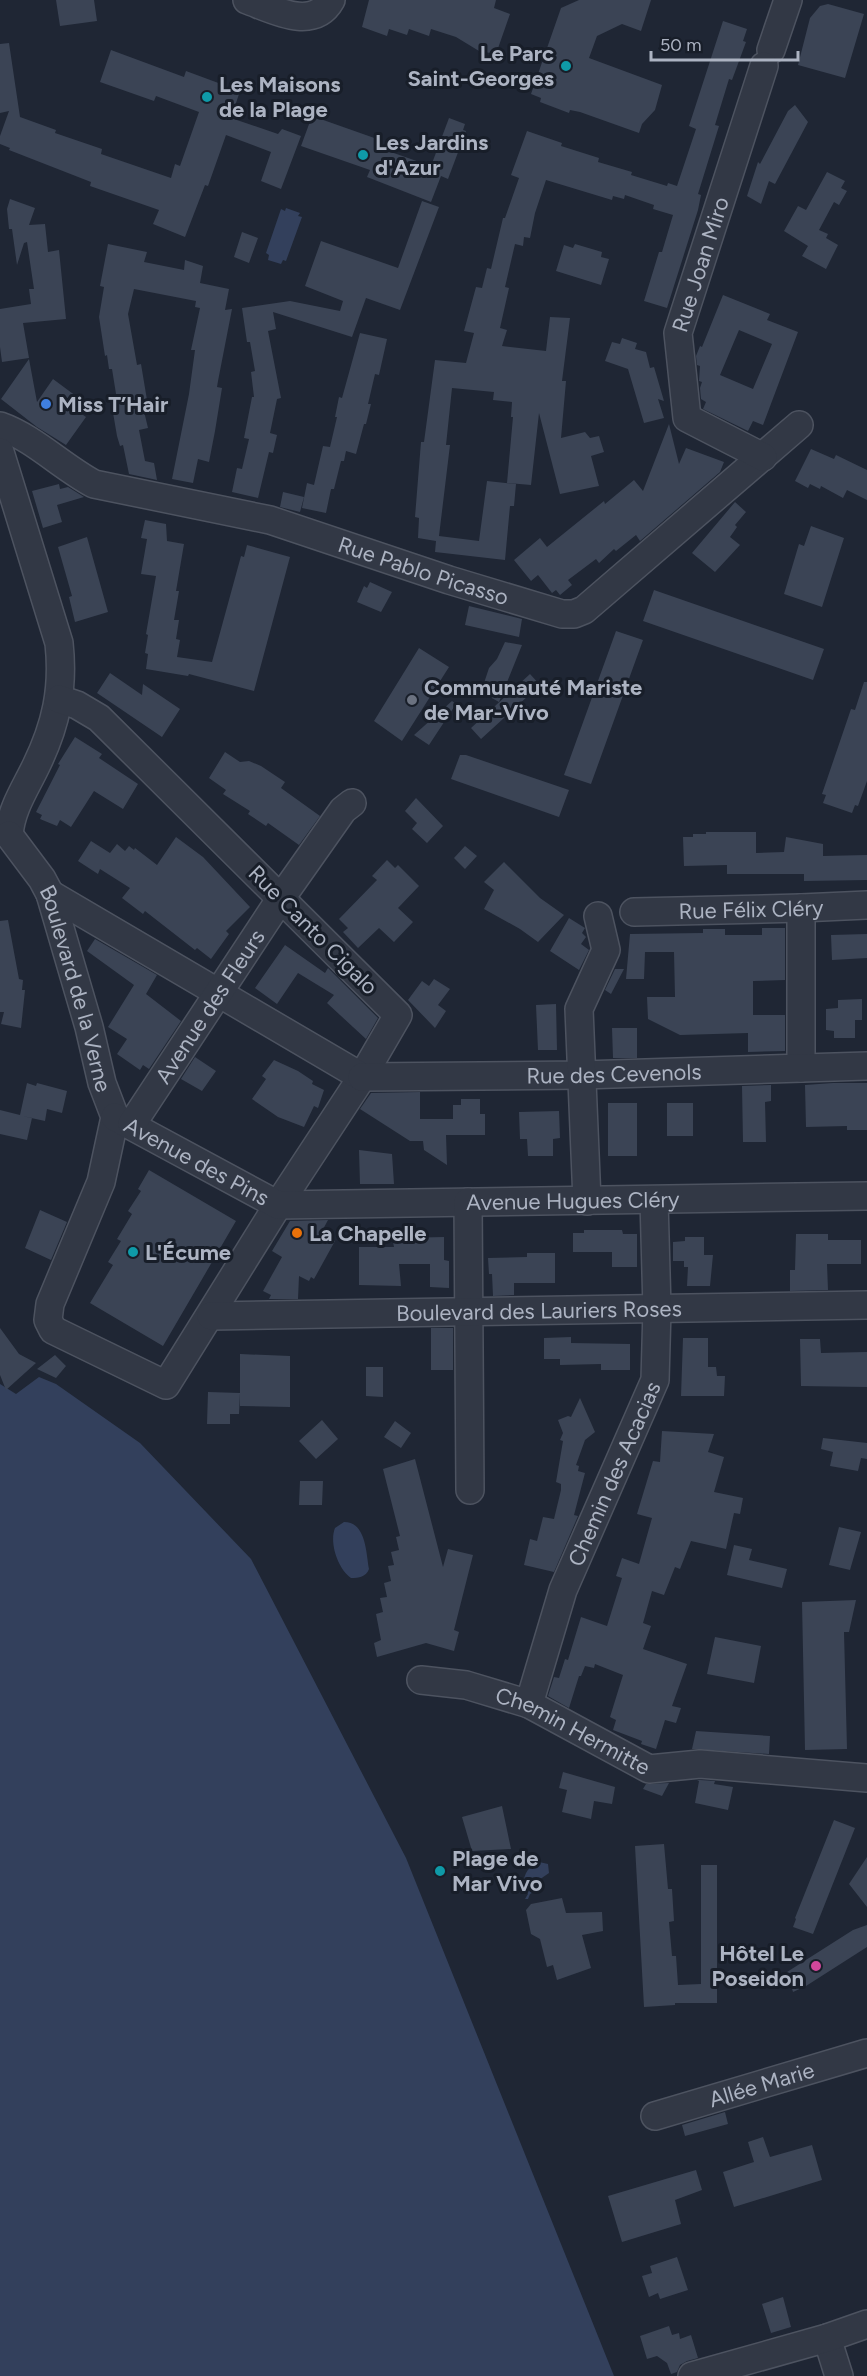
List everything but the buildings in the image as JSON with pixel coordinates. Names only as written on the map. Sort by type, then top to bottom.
[{"type":"street","points":[[247,0],[295,17],[317,14],[330,3]]},
{"type":"street","name":"Rue Joan Miro","points":[[763,457],[687,418],[678,333],[788,0]]},
{"type":"street","name":"Rue Pablo Picasso","points":[[0,426],[13,431],[75,474],[94,484],[270,520],[449,580],[562,614],[574,614],[584,610],[799,425]]},
{"type":"street","points":[[0,452],[59,644],[62,671],[59,699],[52,728],[11,818],[4,840]]},
{"type":"street","name":"Rue Canto Cigalo","points":[[48,1320],[53,1330],[166,1385],[278,1205],[362,1077],[398,1015],[99,718],[77,705],[59,699]]},
{"type":"street","name":"Avenue des Fleurs","points":[[124,1121],[219,994],[281,898],[343,810],[352,804]]},
{"type":"street","name":"Boulevard de la Verne","points":[[4,840],[33,865],[50,894],[89,1027],[102,1083],[124,1121],[50,1304],[48,1320]]},
{"type":"street","points":[[50,894],[362,1077]]},
{"type":"street","name":"Rue Félix Cléry","points":[[634,912],[867,904]]},
{"type":"street","points":[[801,908],[801,1068]]},
{"type":"street","points":[[587,1201],[579,1010],[606,950],[597,916]]},
{"type":"street","name":"Rue des Cevenols","points":[[362,1077],[582,1076],[867,1066]]},
{"type":"street","name":"Avenue des Pins","points":[[124,1121],[278,1205]]},
{"type":"street","name":"Avenue Hugues Cléry","points":[[278,1205],[867,1196]]},
{"type":"street","name":"Chemin des Acacias","points":[[528,1704],[563,1590],[655,1380],[657,1309],[654,1200]]},
{"type":"street","points":[[468,1202],[470,1490]]},
{"type":"street","name":"Boulevard des Lauriers Roses","points":[[211,1316],[867,1305]]},
{"type":"street","name":"Chemin Hermitte","points":[[422,1680],[466,1685],[528,1704],[649,1769],[700,1764],[867,1778]]},
{"type":"street","name":"Allée Marie","points":[[655,2116],[867,2053]]},
{"type":"street","points":[[692,2376],[827,2338],[867,2324]]},
{"type":"street","points":[[827,2338],[839,2376]]},
{"type":"water","points":[[286,208],[300,213],[298,216],[302,217],[286,261],[283,260],[281,264],[268,260],[269,255],[266,253],[281,209],[285,211]]},
{"type":"water","points":[[39,1377],[56,1384],[140,1443],[251,1559],[406,1858],[614,2376],[0,2376],[0,1384],[16,1394]]},
{"type":"water","points":[[344,1522],[357,1527],[364,1539],[369,1569],[366,1574],[359,1577],[351,1578],[346,1574],[334,1548],[335,1528]]},
{"type":"water","points":[[539,1862],[548,1864],[549,1873],[536,1882],[535,1891],[528,1899],[525,1899],[528,1894],[524,1888],[525,1876],[532,1866]]},
{"type":"place","name":"Le Parc Saint-Georges","points":[[566,66]]},
{"type":"place","name":"Les Maisons de la Plage","points":[[207,97]]},
{"type":"place","name":"Les Jardins d'Azur","points":[[363,155]]},
{"type":"place","name":"Miss T’Hair","points":[[46,404]]},
{"type":"place","name":"Communauté Mariste de Mar-Vivo","points":[[412,700]]},
{"type":"place","name":"La Chapelle","points":[[297,1233]]},
{"type":"place","name":"L'Écume","points":[[133,1252]]},
{"type":"place","name":"Plage de Mar Vivo","points":[[440,1871]]},
{"type":"place","name":"Hôtel Le Poseidon","points":[[816,1966]]}]
